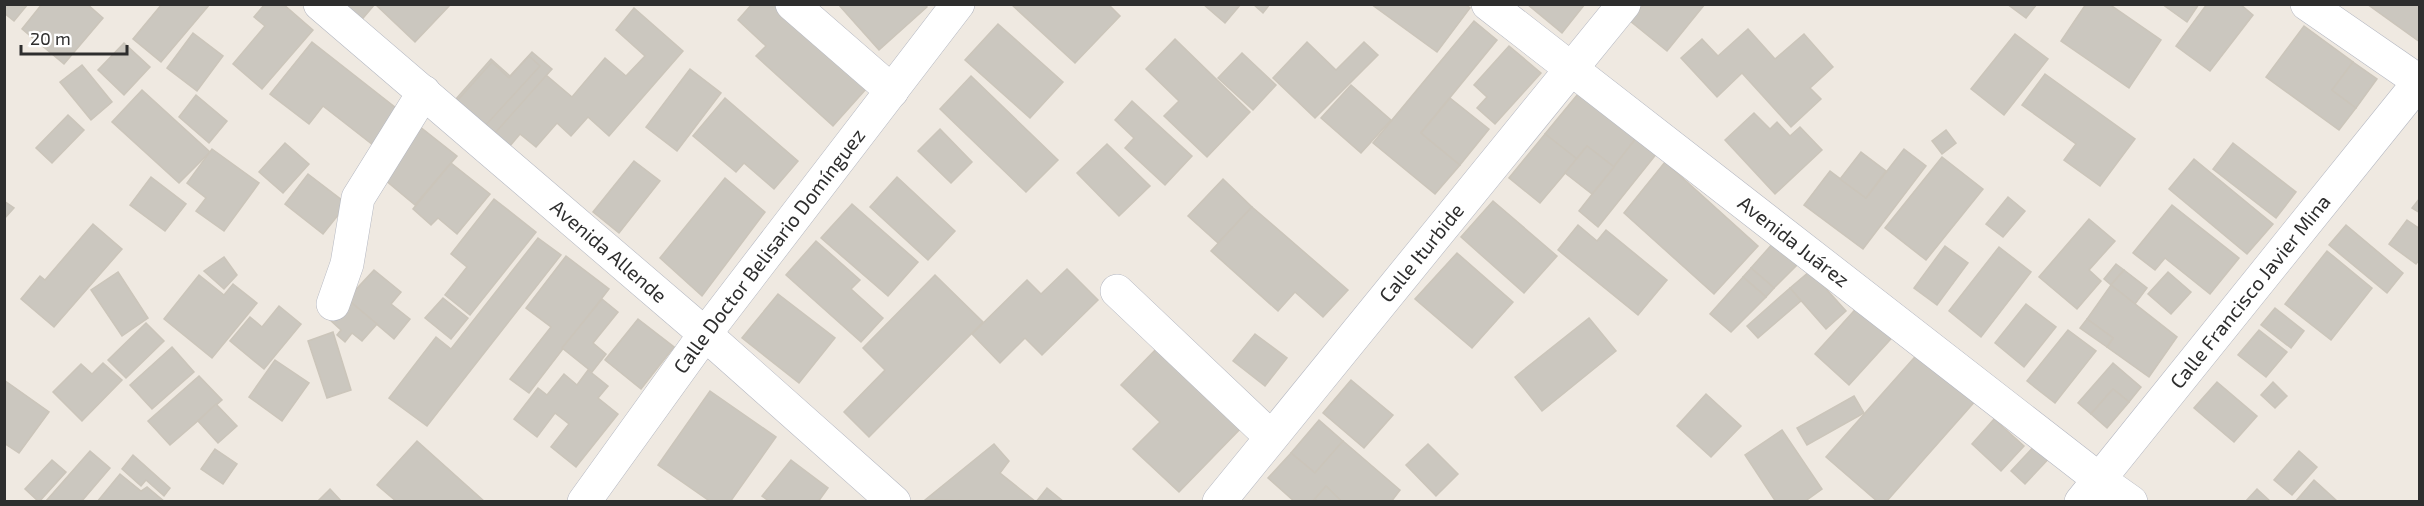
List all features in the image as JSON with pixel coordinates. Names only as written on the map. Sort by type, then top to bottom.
[{"type":"street","name":"Avenida Allende","points":[[320,4],[705,334],[894,501]]},
{"type":"street","points":[[792,4],[892,91]]},
{"type":"street","name":"Calle Doctor Belisario Domínguez","points":[[584,501],[705,334],[958,4]]},
{"type":"street","name":"Avenida Juárez","points":[[1488,4],[2090,491],[2131,501]]},
{"type":"street","name":"Calle Iturbide","points":[[1219,501],[1624,4]]},
{"type":"street","points":[[2307,4],[2419,82]]},
{"type":"street","name":"Calle Francisco Javier Mina","points":[[2090,491],[2419,82]]},
{"type":"street","points":[[333,303],[347,264],[358,198],[424,92]]},
{"type":"street","points":[[1118,291],[1271,437]]},
{"type":"building","points":[[4,4],[28,4],[14,21],[4,13]]},
{"type":"building","points":[[42,4],[87,4],[103,18],[64,64],[22,29]]},
{"type":"building","points":[[162,4],[210,4],[161,62],[133,39]]},
{"type":"building","points":[[265,4],[283,4],[313,30],[262,89],[233,64],[265,26],[254,17]]},
{"type":"building","points":[[339,4],[375,4],[359,23]]},
{"type":"building","points":[[375,4],[451,4],[415,42]]},
{"type":"building","points":[[752,4],[773,4],[866,89],[833,126],[756,56],[766,46],[738,20]]},
{"type":"building","points":[[838,4],[925,4],[927,7],[879,50]]},
{"type":"building","points":[[1011,4],[1108,4],[1120,16],[1075,63]]},
{"type":"building","points":[[1203,4],[1241,4],[1225,23]]},
{"type":"building","points":[[1253,4],[1270,4],[1263,13]]},
{"type":"building","points":[[1371,4],[1465,4],[1470,8],[1437,52]]},
{"type":"building","points":[[1527,4],[1585,4],[1562,33]]},
{"type":"building","points":[[1644,4],[1705,4],[1667,51],[1630,21]]},
{"type":"building","points":[[2007,4],[2037,4],[2026,18]]},
{"type":"building","points":[[2086,4],[2109,4],[2161,40],[2129,88],[2061,41]]},
{"type":"building","points":[[2162,4],[2199,4],[2187,22]]},
{"type":"building","points":[[2207,4],[2240,4],[2253,15],[2210,71],[2176,46]]},
{"type":"building","points":[[2367,4],[2420,4],[2420,42]]},
{"type":"building","points":[[634,8],[683,51],[609,136],[588,117],[571,136],[557,123],[536,147],[520,134],[510,146],[495,133],[546,75],[572,97],[605,58],[626,76],[645,56],[616,30]]},
{"type":"building","points":[[1474,21],[1497,40],[1421,133],[1460,165],[1435,194],[1373,143]]},
{"type":"building","points":[[998,24],[1063,82],[1030,118],[965,60]]},
{"type":"building","points":[[2304,26],[2353,62],[2332,90],[2356,108],[2339,130],[2266,77]]},
{"type":"building","points":[[1748,29],[1775,59],[1804,34],[1833,67],[1810,88],[1821,99],[1791,127],[1742,73],[1717,97],[1681,58],[1702,39],[1718,56]]},
{"type":"building","points":[[193,33],[223,56],[197,91],[167,68]]},
{"type":"building","points":[[2015,34],[2048,59],[2004,115],[1971,89]]},
{"type":"building","points":[[1175,39],[1250,112],[1207,157],[1164,116],[1179,101],[1146,69]]},
{"type":"building","points":[[312,42],[400,111],[373,145],[323,106],[309,124],[270,94]]},
{"type":"building","points":[[1307,42],[1336,70],[1364,42],[1378,55],[1315,118],[1273,78]]},
{"type":"building","points":[[124,43],[150,67],[124,95],[98,70]]},
{"type":"building","points":[[1509,46],[1541,73],[1495,124],[1477,108],[1487,97],[1474,85]]},
{"type":"building","points":[[532,52],[552,69],[495,133],[456,99],[491,59],[510,76]]},
{"type":"building","points":[[1242,53],[1276,85],[1253,110],[1218,78]]},
{"type":"building","points":[[529,56],[540,66],[485,126],[457,101],[492,62],[509,78]]},
{"type":"building","points":[[2353,62],[2377,79],[2356,108],[2332,90]]},
{"type":"building","points":[[82,65],[112,102],[91,120],[60,82]]},
{"type":"building","points":[[690,69],[721,93],[677,151],[646,127]]},
{"type":"building","points":[[2045,74],[2135,139],[2100,186],[2064,160],[2076,144],[2022,105]]},
{"type":"building","points":[[971,76],[1058,160],[1026,192],[940,109]]},
{"type":"building","points":[[1351,85],[1391,120],[1361,153],[1321,118]]},
{"type":"building","points":[[1582,89],[1637,137],[1614,167],[1587,146],[1577,159],[1545,134]]},
{"type":"building","points":[[142,90],[210,152],[179,183],[112,122]]},
{"type":"building","points":[[196,95],[227,121],[209,143],[179,117]]},
{"type":"building","points":[[725,98],[798,161],[774,189],[744,163],[736,172],[693,136]]},
{"type":"building","points":[[1450,98],[1489,129],[1460,165],[1421,133]]},
{"type":"building","points":[[1132,101],[1192,156],[1165,185],[1125,148],[1134,138],[1115,120]]},
{"type":"building","points":[[1754,113],[1770,129],[1777,122],[1790,136],[1800,127],[1822,150],[1775,194],[1725,140]]},
{"type":"building","points":[[68,115],[84,130],[52,163],[36,148]]},
{"type":"building","points":[[419,126],[457,156],[415,205],[379,175]]},
{"type":"building","points":[[940,129],[972,162],[951,183],[918,151]]},
{"type":"building","points":[[1946,130],[1956,143],[1942,154],[1932,141]]},
{"type":"building","points":[[1545,134],[1577,159],[1540,203],[1509,178]]},
{"type":"building","points":[[1637,137],[1658,152],[1598,227],[1579,211]]},
{"type":"building","points":[[285,143],[309,164],[283,193],[259,172]]},
{"type":"building","points":[[2233,143],[2296,192],[2276,218],[2213,169]]},
{"type":"building","points":[[1107,144],[1150,186],[1119,216],[1077,173]]},
{"type":"building","points":[[1587,146],[1614,167],[1592,194],[1565,173]]},
{"type":"building","points":[[212,149],[259,183],[224,231],[196,211],[206,198],[187,183]]},
{"type":"building","points":[[1904,149],[1926,166],[1863,249],[1804,205],[1830,171],[1866,198]]},
{"type":"building","points":[[1861,152],[1886,171],[1866,198],[1840,179]]},
{"type":"building","points":[[1942,157],[1983,189],[1926,260],[1885,228]]},
{"type":"building","points":[[2194,159],[2273,224],[2247,254],[2169,189]]},
{"type":"building","points":[[634,161],[660,181],[619,233],[593,212]]},
{"type":"building","points":[[1665,162],[1758,246],[1714,294],[1624,213]]},
{"type":"building","points":[[451,163],[490,194],[457,234],[438,218],[431,225],[413,209]]},
{"type":"building","points":[[308,174],[347,204],[323,234],[285,204]]},
{"type":"building","points":[[151,177],[186,204],[165,231],[130,205]]},
{"type":"building","points":[[897,177],[955,231],[928,260],[870,207]]},
{"type":"building","points":[[725,178],[765,212],[702,296],[660,258]]},
{"type":"building","points":[[1223,179],[1252,207],[1218,243],[1188,216]]},
{"type":"building","points":[[2008,197],[2025,211],[2003,237],[1986,224]]},
{"type":"building","points":[[2420,198],[2420,213],[2412,208]]},
{"type":"building","points":[[494,199],[536,232],[470,315],[445,295],[467,267],[451,254]]},
{"type":"building","points":[[4,201],[14,208],[4,219]]},
{"type":"building","points":[[1493,201],[1557,256],[1524,293],[1461,237]]},
{"type":"building","points":[[852,204],[918,262],[888,296],[821,238]]},
{"type":"building","points":[[2172,205],[2239,258],[2210,294],[2165,258],[2155,270],[2133,253]]},
{"type":"building","points":[[1252,207],[1348,290],[1323,317],[1295,292],[1278,311],[1211,251]]},
{"type":"building","points":[[2089,219],[2115,241],[2089,270],[2101,281],[2077,309],[2039,277]]},
{"type":"building","points":[[2407,220],[2420,229],[2420,259],[2416,264],[2389,244]]},
{"type":"building","points":[[93,224],[122,249],[54,327],[21,299],[40,276],[45,280]]},
{"type":"building","points":[[1578,225],[1597,241],[1606,230],[1667,280],[1638,315],[1558,250]]},
{"type":"building","points":[[2346,225],[2403,273],[2387,293],[2329,245]]},
{"type":"building","points":[[538,238],[561,255],[427,426],[389,398],[436,337],[451,349]]},
{"type":"building","points":[[816,241],[860,280],[851,289],[883,318],[861,342],[786,275]]},
{"type":"building","points":[[1774,242],[1799,263],[1774,288],[1751,268]]},
{"type":"building","points":[[1945,246],[1968,263],[1937,305],[1914,288]]},
{"type":"building","points":[[1999,247],[2031,272],[1981,337],[1949,311]]},
{"type":"building","points":[[2327,251],[2372,288],[2331,340],[2285,304]]},
{"type":"building","points":[[1457,253],[1513,302],[1472,348],[1415,299]]},
{"type":"building","points":[[566,256],[609,289],[529,393],[510,379],[551,327],[526,308]]},
{"type":"building","points":[[224,257],[237,275],[224,289],[204,271]]},
{"type":"building","points":[[2116,264],[2124,270],[2111,285],[2104,279]]},
{"type":"building","points":[[1751,268],[1774,288],[1766,297],[1743,277]]},
{"type":"building","points":[[1067,269],[1098,300],[1042,355],[1025,338],[1000,363],[972,334],[1027,280],[1041,294]]},
{"type":"building","points":[[374,270],[401,292],[391,304],[410,319],[394,339],[347,299]]},
{"type":"building","points":[[2124,270],[2147,288],[2135,304],[2111,285]]},
{"type":"building","points":[[1810,271],[1846,311],[1826,329],[1790,288]]},
{"type":"building","points":[[118,272],[148,318],[122,336],[91,290]]},
{"type":"building","points":[[2168,272],[2191,292],[2171,314],[2148,294]]},
{"type":"building","points":[[199,275],[224,295],[233,284],[257,303],[212,358],[164,319]]},
{"type":"building","points":[[935,275],[983,322],[869,437],[844,412],[885,370],[863,348]]},
{"type":"building","points":[[1743,277],[1766,297],[1731,332],[1710,314]]},
{"type":"building","points":[[2111,285],[2177,337],[2149,377],[2107,347],[2113,338],[2087,319]]},
{"type":"building","points":[[1790,288],[1801,301],[1758,338],[1747,326]]},
{"type":"building","points":[[778,294],[835,338],[799,383],[742,338]]},
{"type":"building","points":[[443,298],[468,318],[451,339],[425,318]]},
{"type":"building","points":[[347,299],[377,324],[362,341],[352,333],[345,342],[337,335],[341,330],[330,320]]},
{"type":"building","points":[[602,299],[618,312],[593,343],[606,354],[592,372],[562,348]]},
{"type":"building","points":[[1862,302],[1898,331],[1849,385],[1815,354]]},
{"type":"building","points":[[2026,304],[2056,327],[2024,367],[1995,343]]},
{"type":"building","points":[[279,306],[301,324],[264,369],[230,341],[250,317],[262,327]]},
{"type":"building","points":[[2275,308],[2304,331],[2291,348],[2261,325]]},
{"type":"building","points":[[1589,318],[1616,351],[1542,411],[1515,377]]},
{"type":"building","points":[[638,319],[674,347],[641,389],[605,360]]},
{"type":"building","points":[[2087,319],[2113,338],[2107,347],[2080,328]]},
{"type":"building","points":[[146,323],[164,341],[126,378],[108,360]]},
{"type":"building","points":[[2068,330],[2096,351],[2055,403],[2027,381]]},
{"type":"building","points":[[2259,330],[2287,352],[2266,377],[2238,355]]},
{"type":"building","points":[[333,332],[351,390],[327,398],[308,341]]},
{"type":"building","points":[[1255,334],[1287,358],[1265,386],[1233,361]]},
{"type":"building","points":[[1160,345],[1244,425],[1179,492],[1133,449],[1160,422],[1121,385]]},
{"type":"building","points":[[172,347],[194,372],[152,409],[130,385]]},
{"type":"building","points":[[1921,350],[1977,399],[1886,502],[1878,502],[1826,457]]},
{"type":"building","points":[[275,360],[309,383],[282,421],[249,397]]},
{"type":"building","points":[[103,363],[122,380],[82,421],[53,392],[81,364],[92,374]]},
{"type":"building","points":[[2113,363],[2141,387],[2129,402],[2113,389],[2091,414],[2078,403]]},
{"type":"building","points":[[588,370],[608,386],[598,398],[618,414],[576,467],[551,447],[569,424],[555,413],[537,437],[514,419],[538,388],[547,395],[564,374],[577,385]]},
{"type":"building","points":[[199,376],[222,400],[170,445],[148,421]]},
{"type":"building","points":[[4,380],[49,412],[19,453],[4,443]]},
{"type":"building","points":[[1351,380],[1393,415],[1364,448],[1323,413]]},
{"type":"building","points":[[2217,382],[2257,416],[2234,442],[2194,408]]},
{"type":"building","points":[[2273,382],[2287,396],[2275,408],[2261,395]]},
{"type":"building","points":[[2113,389],[2129,402],[2107,428],[2091,414]]},
{"type":"building","points":[[710,391],[776,437],[730,502],[711,502],[658,465]]},
{"type":"building","points":[[1706,394],[1741,426],[1711,457],[1677,426]]},
{"type":"building","points":[[1854,396],[1864,413],[1807,445],[1797,428]]},
{"type":"building","points":[[216,404],[237,426],[218,443],[198,421]]},
{"type":"building","points":[[1994,419],[2024,446],[2001,471],[1972,444]]},
{"type":"building","points":[[1319,420],[1343,441],[1315,473],[1291,453]]},
{"type":"building","points":[[1782,430],[1822,489],[1804,502],[1776,502],[1745,455]]},
{"type":"building","points":[[2040,440],[2054,453],[2025,484],[2011,471]]},
{"type":"building","points":[[417,441],[485,502],[397,502],[377,485]]},
{"type":"building","points":[[1343,441],[1400,490],[1391,502],[1342,502],[1326,486],[1312,502],[1295,502],[1268,478],[1291,453],[1315,473]]},
{"type":"building","points":[[994,444],[1009,461],[1000,473],[1036,502],[925,500]]},
{"type":"building","points":[[1428,444],[1458,474],[1436,496],[1406,465]]},
{"type":"building","points":[[215,449],[237,464],[223,484],[201,469]]},
{"type":"building","points":[[90,451],[110,468],[81,502],[46,501]]},
{"type":"building","points":[[2299,451],[2317,467],[2292,495],[2274,480]]},
{"type":"building","points":[[133,455],[170,488],[164,496],[146,480],[141,486],[122,469]]},
{"type":"building","points":[[52,460],[66,472],[39,502],[25,489]]},
{"type":"building","points":[[791,460],[828,488],[818,502],[770,502],[762,496]]},
{"type":"building","points":[[120,474],[141,491],[147,487],[165,502],[97,502]]},
{"type":"building","points":[[2314,480],[2337,501],[2295,502]]},
{"type":"building","points":[[1326,486],[1342,502],[1318,502],[1315,499]]},
{"type":"building","points":[[1047,488],[1064,502],[1036,502]]},
{"type":"building","points":[[330,489],[342,502],[317,502]]},
{"type":"building","points":[[2257,489],[2271,502],[2245,502]]}]
